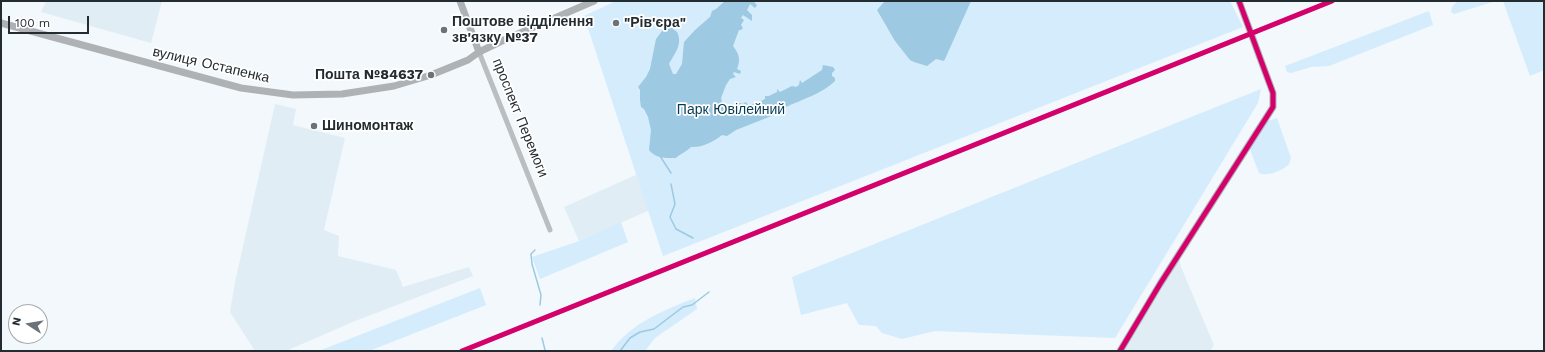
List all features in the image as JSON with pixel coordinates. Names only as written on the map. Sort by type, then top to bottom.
[{"type":"main road","name":"проспект Перемоги","points":[[460,1],[479,52]]},
{"type":"main road","name":"вулиця Остапенка","points":[[1,23],[241,88],[293,95],[342,94],[394,86],[450,68],[468,60],[479,52],[594,1]]},
{"type":"main road","points":[[1120,351],[1164,278],[1273,107],[1273,93],[1239,1]]},
{"type":"street","points":[[462,351],[1332,1]]},
{"type":"street","name":"проспект Перемоги","points":[[479,52],[550,230]]},
{"type":"shaded area","points":[[46,1],[162,1],[151,43],[41,12]]},
{"type":"shaded area","points":[[275,104],[296,109],[293,125],[345,138],[324,230],[339,236],[338,256],[396,270],[403,287],[469,267],[473,276],[355,321],[286,351],[255,351],[230,312],[235,282]]},
{"type":"shaded area","points":[[638,174],[650,210],[579,241],[564,207]]},
{"type":"shaded area","points":[[1178,255],[1181,267],[1214,345],[1210,351],[1120,351]]},
{"type":"green space","name":"Парк Ювілейний","points":[[616,1],[1230,1],[1243,27],[663,256],[584,16]]},
{"type":"green space","points":[[1457,1],[1496,1],[1454,14],[1451,12],[1452,7]]},
{"type":"green space","points":[[1503,1],[1544,1],[1544,70],[1530,76]]},
{"type":"green space","points":[[1429,11],[1433,25],[1329,66],[1311,67],[1291,73],[1287,72],[1285,66]]},
{"type":"green space","points":[[1261,89],[1258,103],[1115,338],[935,331],[902,339],[882,333],[876,326],[859,325],[847,303],[801,315],[792,277]]},
{"type":"green space","points":[[1277,118],[1291,158],[1289,164],[1281,170],[1269,174],[1262,174],[1259,173],[1249,147],[1265,122]]},
{"type":"green space","points":[[621,222],[628,242],[540,279],[532,257],[579,241]]},
{"type":"green space","points":[[480,288],[486,305],[369,351],[321,350]]},
{"type":"green space","points":[[695,298],[697,309],[655,338],[645,351],[611,351],[628,333],[649,318]]},
{"type":"water","points":[[725,1],[753,1],[757,5],[755,8],[750,4],[747,10],[752,15],[752,21],[743,15],[741,18],[744,20],[741,25],[743,28],[739,30],[733,46],[739,57],[737,69],[741,71],[740,74],[734,72],[733,74],[736,77],[730,79],[726,85],[721,98],[723,106],[730,110],[736,108],[737,104],[740,103],[743,104],[746,102],[748,105],[757,103],[765,99],[765,96],[769,96],[777,92],[777,89],[780,92],[792,86],[796,87],[799,85],[800,80],[802,83],[822,70],[823,65],[833,67],[835,70],[832,73],[832,76],[835,78],[835,81],[818,93],[786,107],[784,111],[736,130],[727,136],[722,135],[707,144],[699,147],[691,147],[676,158],[665,158],[655,155],[649,150],[651,130],[648,117],[644,109],[641,107],[640,90],[638,87],[650,69],[656,39],[665,27],[672,28],[677,32],[679,36],[679,44],[669,64],[673,74],[676,74],[682,64],[684,42],[710,17],[712,11]]},
{"type":"water","points":[[885,1],[971,1],[944,61],[936,59],[927,66],[910,60],[895,41],[877,10]]},
{"type":"waterway","points":[[660,156],[671,173]]},
{"type":"waterway","points":[[671,184],[675,204],[670,217],[676,229],[693,238]]},
{"type":"waterway","points":[[535,250],[531,254],[532,264],[541,295],[540,305]]},
{"type":"waterway","points":[[620,351],[630,338],[640,332],[654,329],[683,307],[692,305],[709,292]]},
{"type":"waterway","points":[[542,338],[545,350]]},
{"type":"cycle path","points":[[1120,351],[1160,284],[1273,107],[1273,93],[1239,1]]},
{"type":"cycle path","points":[[462,351],[1332,1]]},
{"type":"place","name":"\"Рів'єра\"","points":[[616,23]]},
{"type":"place","name":"Поштове відділення зв'язку №37","points":[[444,30]]},
{"type":"place","name":"Пошта №84637","points":[[431,75]]},
{"type":"place","name":"Шиномонтаж","points":[[314,126]]}]
